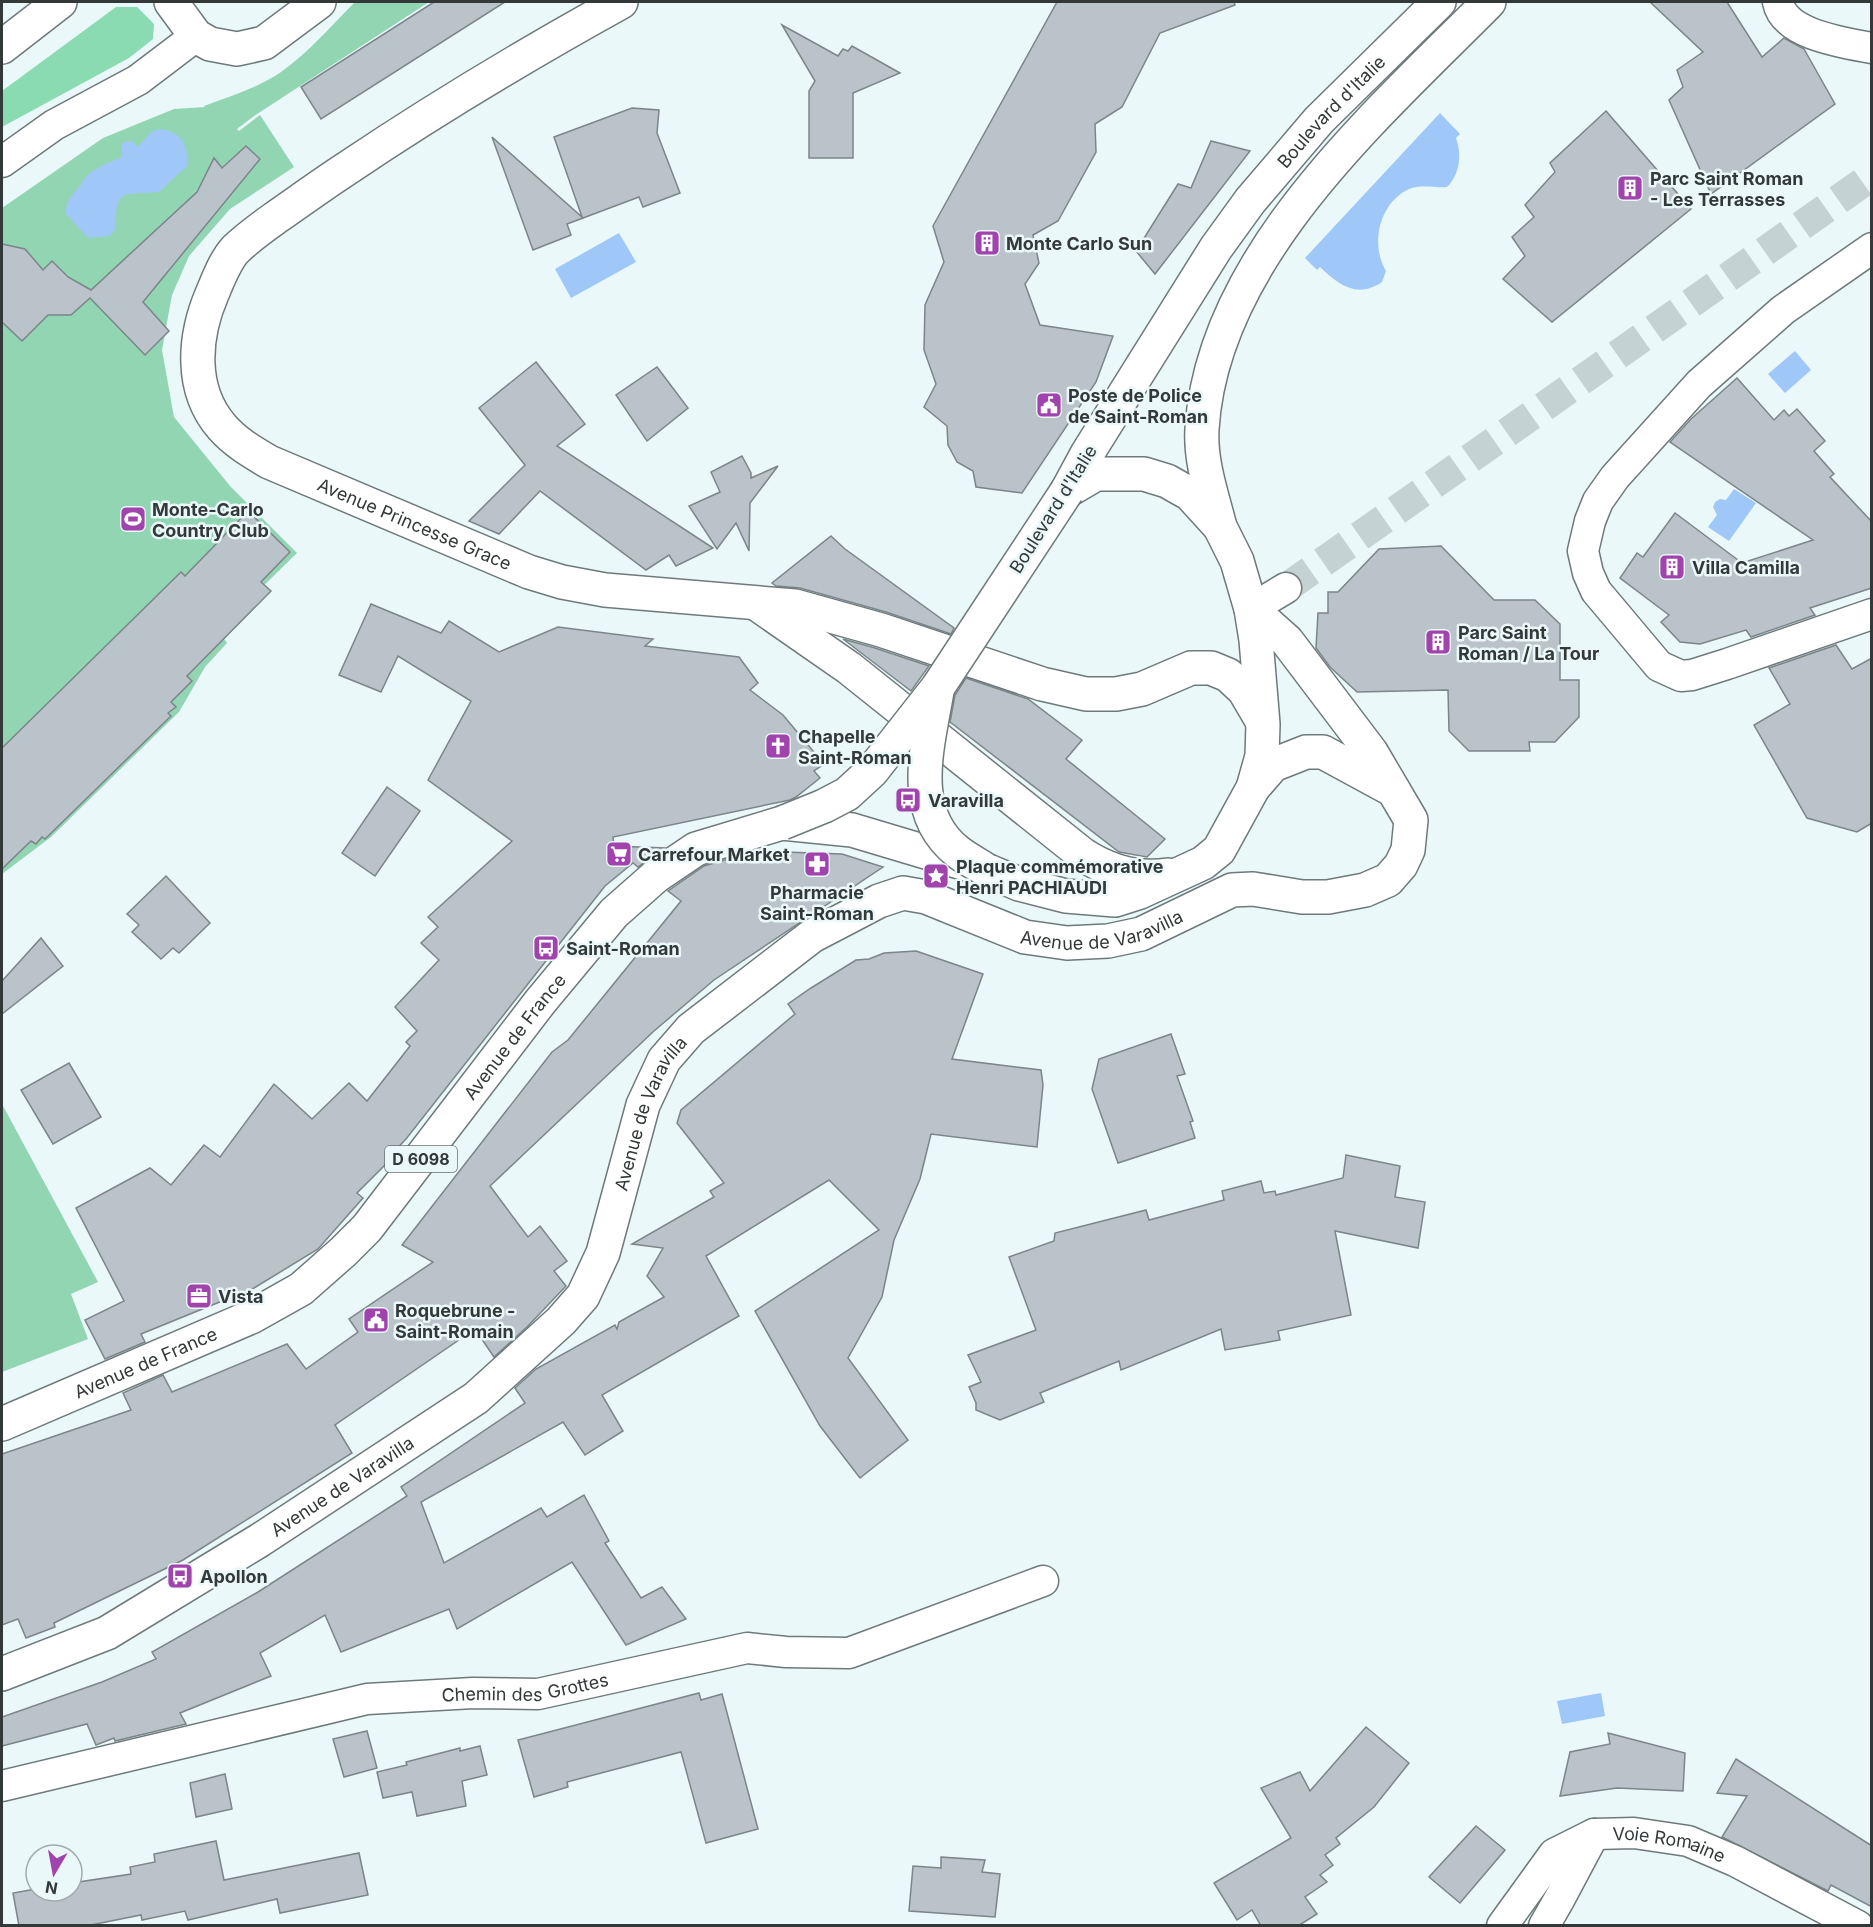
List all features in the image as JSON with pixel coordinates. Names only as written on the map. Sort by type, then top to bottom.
[{"type":"main road","points":[[2,47],[60,2]]},
{"type":"main road","points":[[171,2],[196,36],[210,44],[237,49],[264,43],[319,2]]},
{"type":"main road","points":[[274,37],[282,16],[281,2]]},
{"type":"main road","name":"Avenue Princesse Grace","points":[[621,2],[416,122],[318,188],[234,251],[207,306],[199,335],[197,360],[200,382],[208,405],[221,426],[240,445],[269,462],[529,572],[562,582],[605,590],[687,595],[756,603],[849,668],[1090,859],[1116,872],[1137,876],[1157,877],[1179,873]]},
{"type":"main road","name":"Boulevard d'Italie","points":[[782,823],[848,794],[872,771],[938,687],[1067,491],[1087,454],[1216,248],[1251,201],[1319,120],[1439,2]]},
{"type":"main road","name":"Boulevard d'Italie","points":[[1263,724],[1251,609],[1237,561],[1220,527],[1204,463],[1203,418],[1208,383],[1220,340],[1252,273],[1295,208],[1354,138],[1489,2]]},
{"type":"main road","points":[[1067,491],[1096,474],[1144,474],[1167,481],[1190,494],[1220,527]]},
{"type":"main road","points":[[756,603],[795,606],[881,630],[1042,684],[1086,694],[1116,694],[1142,688],[1191,668],[1210,668],[1228,675],[1244,690],[1263,724]]},
{"type":"main road","points":[[1251,609],[1287,640],[1371,752],[1393,790]]},
{"type":"main road","points":[[938,687],[925,761],[927,806],[935,826],[957,852],[986,870]]},
{"type":"main road","name":"Avenue de France","points":[[2,1424],[251,1317],[300,1289],[368,1227],[540,1002],[614,913],[656,876],[696,849],[782,823],[852,830],[986,870],[1019,884],[1066,896],[1115,900],[1140,892],[1203,863],[1219,850],[1253,788],[1262,756],[1263,724]]},
{"type":"main road","points":[[1253,788],[1273,765],[1306,752],[1323,752],[1393,790]]},
{"type":"main road","name":"Avenue de Varavilla","points":[[2,1674],[107,1633],[260,1540],[476,1398],[561,1322],[583,1296],[603,1253],[643,1105],[664,1060],[691,1029],[812,936],[879,902],[903,893],[926,897],[1025,937],[1067,943],[1108,941],[1141,934],[1232,890],[1253,889],[1302,897],[1328,897],[1365,890],[1388,880],[1401,865],[1408,850],[1411,820],[1393,790]]},
{"type":"street","points":[[1778,2],[1791,22],[1811,34],[1835,42],[1872,48]]},
{"type":"street","points":[[2,162],[54,125],[138,80],[196,36]]},
{"type":"street","points":[[1872,248],[1783,310],[1692,392],[1615,477],[1598,501],[1590,520],[1583,551],[1588,573],[1596,591],[1659,666],[1681,676],[1692,675],[1727,664],[1872,614]]},
{"type":"street","points":[[1251,609],[1286,588]]},
{"type":"street","name":"Chemin des Grottes","points":[[2,1786],[367,1699],[473,1693],[538,1694],[747,1648],[786,1652],[849,1653],[1043,1581]]},
{"type":"street","name":"Voie Romaine","points":[[1502,1926],[1554,1854],[1594,1834],[1634,1833],[1688,1841],[1735,1861],[1858,1926]]},
{"type":"street","points":[[1544,1926],[1594,1834]]},
{"type":"green space","name":"Monte-Carlo Country Club","points":[[355,2],[429,2],[237,129],[239,131],[260,115],[294,167],[230,209],[189,256],[172,295],[162,350],[174,417],[230,486],[297,553],[218,630],[227,643],[205,667],[179,712],[51,837],[2,874],[2,208],[103,138],[174,109],[205,107],[272,78],[301,56]]},
{"type":"green space","points":[[116,7],[137,7],[154,24],[153,39],[129,58],[2,127],[2,91]]},
{"type":"green space","points":[[2,1104],[98,1282],[71,1294],[88,1339],[2,1372]]},
{"type":"water","points":[[1440,113],[1460,134],[1456,138],[1459,164],[1455,176],[1447,187],[1423,186],[1409,189],[1390,204],[1380,225],[1378,237],[1381,260],[1386,271],[1382,282],[1364,289],[1349,288],[1320,267],[1317,270],[1305,258]]},
{"type":"water","points":[[159,129],[167,130],[182,140],[187,152],[187,166],[159,192],[123,196],[117,207],[115,230],[109,236],[88,238],[66,214],[69,200],[91,173],[122,157],[122,144],[126,141],[133,142],[138,147],[151,132]]},
{"type":"water","points":[[619,233],[636,262],[571,298],[555,269]]},
{"type":"water","points":[[1795,351],[1811,370],[1785,393],[1768,374]]},
{"type":"water","points":[[1734,489],[1756,503],[1729,541],[1708,527],[1717,515],[1713,507],[1715,502],[1720,499],[1726,500]]},
{"type":"water","points":[[1601,1693],[1605,1716],[1562,1724],[1557,1701]]},
{"type":"building","points":[[434,2],[505,2],[321,119],[301,87]]},
{"type":"building","name":"Monte Carlo Sun","points":[[1057,2],[1234,2],[1235,5],[1160,33],[1122,107],[1095,124],[1096,152],[1058,221],[1033,235],[1039,263],[1025,284],[1040,325],[1113,336],[1096,382],[1022,493],[976,487],[973,471],[957,462],[948,445],[947,426],[924,407],[936,384],[924,350],[925,305],[944,262],[933,226]]},
{"type":"building","points":[[1650,2],[1727,2],[1762,57],[1784,38],[1804,49],[1835,104],[1711,194],[1669,100],[1683,87],[1677,70],[1703,52]]},
{"type":"building","points":[[782,25],[838,56],[843,49],[848,51],[852,46],[900,73],[853,93],[853,158],[809,158],[809,91],[815,81]]},
{"type":"building","points":[[632,108],[659,110],[657,133],[680,193],[643,207],[639,197],[567,224],[571,235],[533,250],[492,137],[582,217],[554,137]]},
{"type":"building","points":[[1606,111],[1691,209],[1552,322],[1503,279],[1525,256],[1512,237],[1534,217],[1525,205],[1555,172],[1550,163]]},
{"type":"building","points":[[1211,141],[1250,151],[1155,274],[1136,251],[1178,184],[1191,188]]},
{"type":"building","points":[[246,146],[260,159],[143,302],[169,331],[145,355],[90,298],[71,315],[48,315],[22,341],[2,322],[2,244],[25,249],[43,270],[52,261],[68,277],[91,290],[197,192],[214,158],[222,168]]},
{"type":"building","points":[[536,362],[585,424],[557,446],[713,548],[676,566],[669,555],[646,570],[540,491],[499,534],[469,521],[525,465],[479,408]]},
{"type":"building","points":[[657,367],[688,408],[647,441],[616,395]]},
{"type":"building","points":[[1737,378],[1774,420],[1784,410],[1789,416],[1797,409],[1825,441],[1814,451],[1834,474],[1830,477],[1872,522],[1872,588],[1810,608],[1815,615],[1751,637],[1746,630],[1700,644],[1680,642],[1661,622],[1669,615],[1620,578],[1637,553],[1643,557],[1675,513],[1742,563],[1813,540],[1670,442],[1691,419]]},
{"type":"building","points":[[742,456],[751,473],[751,478],[778,466],[750,503],[749,551],[736,523],[717,549],[689,506],[720,492],[711,472]]},
{"type":"building","points":[[248,511],[290,552],[261,582],[271,591],[187,676],[192,681],[171,702],[176,707],[168,713],[171,716],[45,839],[42,837],[36,844],[31,841],[2,869],[2,748],[181,572],[185,576]]},
{"type":"building","points":[[831,536],[845,549],[954,628],[951,634],[886,612],[800,588],[776,586],[772,583]]},
{"type":"building","name":"Parc Saint Roman / La Tour","points":[[1441,546],[1494,600],[1535,600],[1560,624],[1560,680],[1579,680],[1579,717],[1555,742],[1529,742],[1530,751],[1469,751],[1449,731],[1448,690],[1357,692],[1330,667],[1316,648],[1318,613],[1328,613],[1328,592],[1338,592],[1379,549]]},
{"type":"building","points":[[371,604],[441,633],[449,621],[499,652],[558,627],[653,639],[645,646],[739,657],[758,683],[750,690],[783,715],[824,764],[814,771],[820,778],[790,800],[613,837],[614,846],[664,848],[638,867],[633,863],[605,886],[406,1139],[390,1156],[392,1158],[357,1193],[363,1198],[318,1249],[254,1288],[141,1334],[145,1342],[105,1359],[85,1320],[124,1301],[76,1208],[150,1168],[171,1185],[204,1145],[220,1157],[274,1084],[312,1119],[349,1083],[367,1101],[410,1046],[406,1042],[417,1031],[395,1007],[439,960],[421,943],[438,927],[428,917],[512,841],[428,780],[471,701],[398,656],[381,692],[339,675]]},
{"type":"building","points":[[843,639],[875,648],[929,666],[911,691]]},
{"type":"building","points":[[1836,645],[1852,669],[1872,658],[1872,823],[1857,832],[1807,818],[1754,725],[1790,704],[1769,668]]},
{"type":"building","points":[[966,678],[1028,699],[1082,740],[1066,759],[1165,839],[1147,857],[1119,852],[950,722],[955,695]]},
{"type":"building","points":[[387,787],[420,811],[375,876],[342,853]]},
{"type":"building","points":[[755,851],[842,854],[883,867],[714,980],[654,1031],[490,1186],[528,1237],[540,1226],[567,1261],[554,1271],[566,1286],[528,1326],[494,1357],[475,1329],[335,1425],[352,1453],[183,1560],[54,1623],[55,1627],[26,1638],[18,1619],[2,1625],[2,1454],[131,1410],[123,1393],[163,1375],[172,1392],[287,1344],[306,1369],[358,1332],[349,1319],[433,1262],[402,1245],[552,1052],[568,1040],[681,901],[668,891],[704,866]]},
{"type":"building","points":[[166,876],[210,923],[179,953],[173,948],[161,959],[132,932],[139,925],[127,914]]},
{"type":"building","points":[[41,938],[63,966],[2,1014],[2,981]]},
{"type":"building","points":[[916,951],[983,974],[952,1059],[1041,1070],[1043,1085],[1037,1147],[931,1134],[920,1179],[894,1240],[882,1297],[848,1358],[908,1440],[860,1478],[820,1426],[755,1311],[879,1230],[829,1180],[706,1256],[739,1316],[602,1395],[623,1431],[585,1455],[563,1422],[421,1502],[444,1563],[541,1508],[547,1517],[584,1495],[609,1541],[605,1543],[641,1598],[662,1587],[686,1619],[626,1645],[572,1562],[457,1629],[449,1609],[341,1652],[325,1615],[260,1653],[271,1676],[180,1713],[186,1724],[115,1741],[114,1738],[96,1745],[87,1724],[2,1746],[2,1717],[102,1682],[156,1659],[152,1652],[258,1592],[407,1496],[401,1487],[525,1403],[515,1388],[536,1369],[615,1325],[617,1329],[619,1322],[664,1297],[647,1276],[663,1248],[632,1244],[714,1197],[710,1191],[724,1183],[677,1123],[681,1110],[795,1014],[788,1004],[811,988],[856,960],[869,959],[884,953]]},
{"type":"building","points":[[1171,1034],[1185,1074],[1177,1076],[1193,1121],[1190,1122],[1195,1138],[1118,1163],[1092,1089],[1099,1059]]},
{"type":"building","points":[[69,1063],[101,1117],[53,1144],[21,1090]]},
{"type":"building","points":[[1346,1155],[1400,1166],[1395,1197],[1425,1202],[1418,1248],[1335,1231],[1351,1315],[1278,1331],[1280,1340],[1225,1350],[1221,1329],[1121,1370],[1119,1361],[1040,1393],[1044,1402],[1000,1420],[976,1410],[976,1403],[969,1387],[981,1382],[968,1355],[1036,1330],[1009,1257],[1054,1241],[1055,1233],[1146,1210],[1149,1220],[1224,1200],[1222,1191],[1261,1181],[1264,1193],[1275,1191],[1276,1195],[1343,1178]]},
{"type":"building","points":[[699,1693],[701,1700],[722,1694],[758,1829],[706,1843],[681,1752],[567,1782],[568,1787],[534,1797],[518,1740]]},
{"type":"building","points":[[1366,1727],[1409,1763],[1374,1807],[1336,1838],[1340,1844],[1325,1855],[1333,1865],[1320,1875],[1327,1882],[1305,1897],[1317,1914],[1298,1926],[1261,1926],[1252,1910],[1237,1920],[1214,1883],[1291,1838],[1261,1788],[1300,1772],[1310,1791]]},
{"type":"building","points":[[367,1731],[377,1768],[344,1777],[333,1739]]},
{"type":"building","points":[[1608,1733],[1685,1753],[1683,1791],[1617,1788],[1560,1796],[1570,1752],[1610,1744]]},
{"type":"building","points":[[480,1746],[487,1775],[462,1781],[466,1806],[417,1816],[412,1792],[383,1798],[377,1772],[460,1748],[460,1751]]},
{"type":"building","points":[[1736,1759],[1872,1846],[1872,1907],[1831,1885],[1828,1891],[1722,1837],[1747,1796],[1717,1793]]},
{"type":"building","points":[[225,1774],[232,1809],[196,1817],[190,1783]]},
{"type":"building","points":[[1476,1826],[1505,1850],[1460,1903],[1429,1877]]},
{"type":"building","points":[[216,1841],[224,1880],[359,1853],[368,1895],[280,1913],[277,1899],[188,1920],[185,1911],[142,1920],[141,1915],[86,1926],[19,1926],[13,1893],[24,1891],[24,1903],[84,1903],[84,1881],[131,1874],[130,1867],[155,1862],[154,1854]]},
{"type":"building","points":[[941,1857],[985,1860],[982,1872],[1000,1874],[995,1917],[909,1911],[913,1866],[941,1868]]},
{"type":"tunnel","points":[[1286,588],[1872,176]]},
{"type":"place","name":"Parc Saint Roman - Les Terrasses","points":[[1630,188]]},
{"type":"place","name":"Monte Carlo Sun","points":[[987,243]]},
{"type":"place","name":"Poste de Police de Saint-Roman","points":[[1049,405]]},
{"type":"place","name":"Monte-Carlo Country Club","points":[[133,519]]},
{"type":"place","name":"Villa Camilla","points":[[1672,567]]},
{"type":"place","name":"Parc Saint Roman / La Tour","points":[[1438,642]]},
{"type":"place","name":"Chapelle Saint-Roman","points":[[778,746]]},
{"type":"place","name":"Varavilla","points":[[908,800]]},
{"type":"place","name":"Carrefour Market","points":[[619,854]]},
{"type":"place","name":"Pharmacie Saint-Roman","points":[[817,864]]},
{"type":"place","name":"Plaque commémorative Henri PACHIAUDI","points":[[936,876]]},
{"type":"place","name":"Saint-Roman","points":[[546,948]]},
{"type":"place","name":"Vista","points":[[199,1296]]},
{"type":"place","name":"Roquebrune - Saint-Romain","points":[[376,1320]]},
{"type":"place","name":"Apollon","points":[[180,1576]]}]
